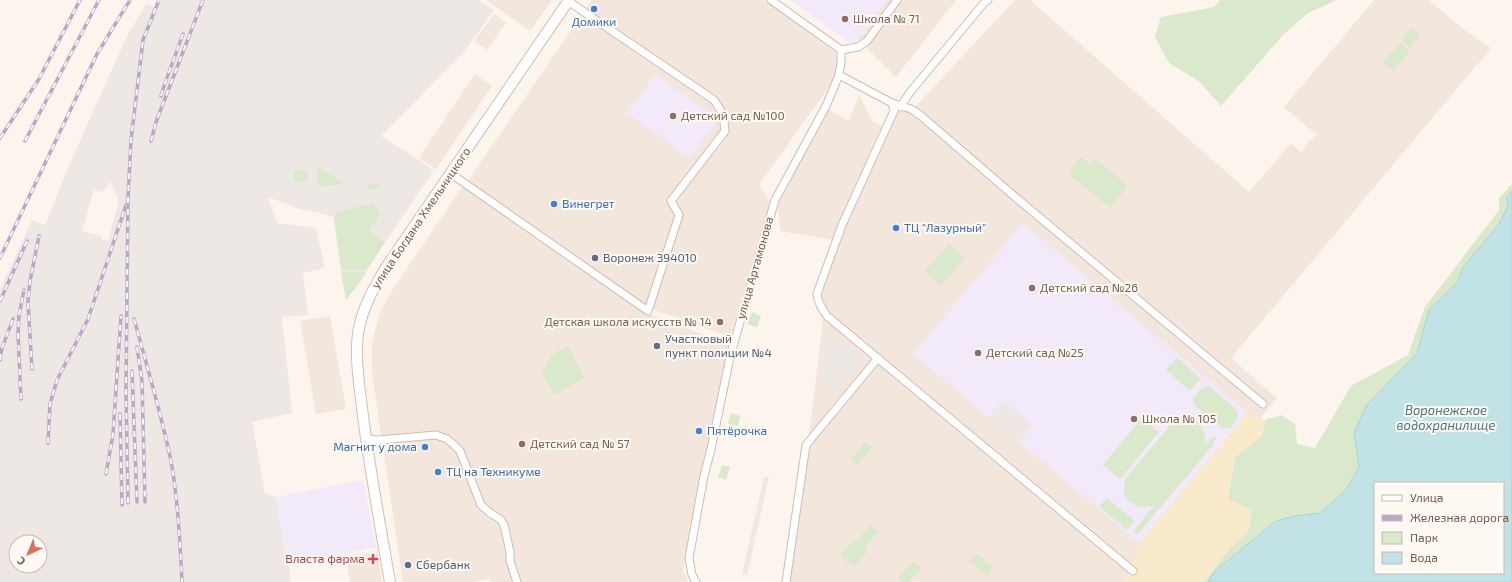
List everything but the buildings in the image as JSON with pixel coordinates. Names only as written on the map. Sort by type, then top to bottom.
[{"type":"main road","name":"улица Богдана Хмельницкого","points":[[390,582],[366,439],[357,358],[358,332],[362,313],[367,300],[385,269],[569,1]]},
{"type":"street","points":[[771,0],[841,50],[858,47],[867,41],[897,0]]},
{"type":"street","points":[[900,107],[923,76],[988,0]]},
{"type":"street","points":[[450,173],[648,311],[679,215],[671,201],[725,131],[723,114],[714,100],[569,1]]},
{"type":"street","name":"улица Артамонова","points":[[696,582],[692,575],[689,558],[704,476],[730,357],[774,200],[826,106],[839,76],[841,50]]},
{"type":"street","points":[[839,76],[900,107],[911,109],[920,115],[1020,201],[1263,404]]},
{"type":"street","points":[[892,103],[894,110],[842,225],[817,294],[818,302],[827,316],[1133,571]]},
{"type":"street","points":[[786,582],[806,445],[878,358]]},
{"type":"street","points":[[366,439],[379,440],[436,435],[447,439],[453,444],[460,451],[481,505],[500,519],[504,525],[510,552],[510,561],[517,582]]},
{"type":"shaded area","points":[[162,0],[479,0],[494,10],[464,52],[381,136],[434,170],[370,265],[365,275],[346,300],[334,218],[300,209],[268,197],[277,223],[316,228],[325,268],[303,273],[308,315],[282,317],[292,413],[252,422],[265,493],[276,497],[291,582],[0,582],[0,290],[32,220],[45,225],[69,165],[128,34],[147,3],[157,10]],"holes":[[[110,181],[119,201],[108,241],[101,239],[102,236],[82,231],[94,189],[102,193]]]},
{"type":"shaded area","points":[[486,0],[552,0],[530,31]]},
{"type":"shaded area","points":[[592,0],[764,0],[837,54],[838,74],[759,185],[770,202],[730,337],[652,309],[467,182]]},
{"type":"shaded area","name":"Школа № 71","points":[[790,0],[887,0],[854,45]]},
{"type":"shaded area","points":[[887,0],[956,0],[896,77],[858,39]]},
{"type":"shaded area","points":[[1015,0],[1030,0],[1249,192],[1291,143],[1302,153],[1308,142],[1317,135],[1284,107],[1374,0],[1428,0],[1465,30],[1491,48],[1231,358],[1277,398],[1132,578],[1137,582],[788,582],[809,436],[823,320],[819,297],[841,237],[896,112],[917,105]]},
{"type":"shaded area","points":[[494,14],[506,23],[487,50],[474,41]]},
{"type":"shaded area","points":[[475,74],[492,86],[436,169],[419,158]]},
{"type":"shaded area","name":"Детский сад №100","points":[[655,74],[718,119],[690,158],[627,113]]},
{"type":"shaded area","points":[[859,95],[872,121],[882,126],[833,240],[780,231],[778,205],[827,108],[849,121]]},
{"type":"shaded area","points":[[463,186],[650,314],[730,345],[683,570],[688,582],[491,582],[490,579],[470,582],[403,582],[372,374],[372,344],[380,312],[393,289]]},
{"type":"shaded area","name":"Школа № 105","points":[[1023,223],[1248,413],[1139,543],[1019,442],[1033,425],[1002,400],[988,417],[913,354]]},
{"type":"shaded area","points":[[330,316],[346,409],[316,414],[300,321]]},
{"type":"shaded area","points":[[837,335],[863,357],[833,393],[819,382],[820,355]]},
{"type":"shaded area","points":[[1002,400],[1033,426],[1019,442],[988,417]]},
{"type":"shaded area","points":[[764,477],[769,477],[747,575],[742,574]]},
{"type":"shaded area","points":[[363,480],[376,547],[289,564],[276,497]]},
{"type":"shaded area","points":[[377,551],[382,582],[350,582],[346,558]]},
{"type":"green space","points":[[1220,0],[1337,0],[1308,13],[1283,35],[1221,106],[1200,82],[1169,63],[1155,37],[1161,17],[1214,7]]},
{"type":"green space","points":[[1412,28],[1420,35],[1410,48],[1401,40]]},
{"type":"green space","points":[[1400,43],[1410,51],[1393,71],[1383,62]]},
{"type":"green space","points":[[1081,157],[1090,164],[1095,158],[1128,186],[1110,208],[1070,175],[1072,167]]},
{"type":"green space","points":[[318,166],[344,184],[316,185],[318,178],[316,169]]},
{"type":"green space","points":[[301,169],[306,171],[308,176],[306,181],[301,183],[296,181],[294,176],[296,171]]},
{"type":"green space","points":[[377,183],[380,185],[378,188],[369,190],[367,187],[369,184]]},
{"type":"green space","points":[[1512,184],[1512,191],[1506,197],[1508,206],[1499,224],[1463,267],[1457,283],[1429,310],[1417,353],[1354,433],[1359,467],[1345,491],[1320,513],[1294,516],[1276,521],[1215,571],[1208,582],[1204,582],[1230,548],[1248,532],[1228,499],[1235,457],[1262,436],[1265,420],[1281,415],[1295,424],[1297,444],[1315,448],[1351,386],[1408,355],[1425,307],[1499,210],[1499,198]]},
{"type":"green space","points":[[373,203],[380,214],[369,231],[385,242],[370,265],[364,270],[341,270],[334,218],[337,212]]},
{"type":"green space","points":[[949,244],[965,258],[941,286],[925,271]]},
{"type":"green space","points":[[341,272],[365,272],[365,275],[346,300]]},
{"type":"green space","points":[[752,312],[761,316],[757,327],[747,324]]},
{"type":"green space","points":[[568,346],[585,379],[554,395],[542,373],[552,355]]},
{"type":"green space","points":[[1177,357],[1201,379],[1190,391],[1166,370]]},
{"type":"green space","points":[[1207,386],[1238,411],[1238,418],[1230,428],[1222,428],[1194,405],[1193,398],[1202,388]]},
{"type":"green space","points":[[731,413],[740,416],[738,426],[728,424]]},
{"type":"green space","points":[[1142,418],[1159,432],[1120,479],[1103,465]]},
{"type":"green space","points":[[1182,418],[1188,418],[1201,425],[1205,434],[1205,445],[1214,436],[1217,438],[1213,442],[1214,444],[1137,535],[1133,531],[1154,506],[1140,507],[1130,502],[1124,492],[1126,478],[1173,422]]},
{"type":"green space","points":[[865,442],[872,448],[857,465],[851,459]]},
{"type":"green space","points":[[722,465],[730,467],[726,480],[718,477]]},
{"type":"green space","points":[[1107,498],[1135,521],[1127,530],[1099,506]]},
{"type":"green space","points":[[870,525],[878,532],[864,549],[867,552],[854,567],[840,555],[853,540],[856,542]]},
{"type":"green space","points":[[976,553],[994,568],[987,576],[969,561]]},
{"type":"green space","points":[[913,561],[921,568],[909,582],[903,582],[898,578]]},
{"type":"sand","points":[[1248,413],[1265,420],[1262,436],[1235,457],[1228,499],[1252,510],[1248,533],[1230,548],[1204,582],[1124,582],[1139,543]]},
{"type":"water","name":"Воронежское водохранилище","points":[[1512,191],[1512,582],[1208,582],[1215,571],[1276,521],[1294,516],[1320,513],[1345,491],[1359,467],[1354,433],[1366,406],[1417,353],[1429,310],[1457,283],[1463,267],[1499,224],[1508,206],[1506,197]]},
{"type":"railway","points":[[0,138],[39,79],[80,0]]},
{"type":"railway","points":[[25,141],[99,0]]},
{"type":"railway","points":[[0,258],[97,54],[130,0]]},
{"type":"railway","points":[[128,503],[126,392],[128,198],[131,140],[143,40],[159,0]]},
{"type":"railway","points":[[151,141],[156,122],[203,0]]},
{"type":"railway","points":[[161,96],[183,34]]},
{"type":"railway","points":[[48,443],[50,404],[57,380],[88,319],[126,205]]},
{"type":"railway","points":[[32,369],[28,302],[30,281],[39,236]]},
{"type":"railway","points":[[0,301],[27,241]]},
{"type":"railway","points":[[21,399],[18,334],[19,315],[24,290]]},
{"type":"railway","points":[[106,474],[113,434],[121,316]]},
{"type":"railway","points":[[0,360],[2,348],[13,319]]},
{"type":"railway","points":[[134,319],[171,461],[177,506],[182,582]]},
{"type":"railway","points":[[137,347],[142,381],[145,502]]},
{"type":"railway","points":[[132,371],[137,502]]},
{"type":"railway","points":[[120,414],[122,505]]},
{"type":"place","name":"Домики","points":[[594,9]]},
{"type":"place","name":"Школа № 71","points":[[845,19]]},
{"type":"place","name":"Детский сад №100","points":[[673,116]]},
{"type":"place","name":"Винегрет","points":[[554,204]]},
{"type":"place","name":"ТЦ \"Лазурный\"","points":[[896,228]]},
{"type":"place","name":"Воронеж 394010","points":[[595,258]]},
{"type":"place","name":"Детский сад №26","points":[[1032,288]]},
{"type":"place","name":"Детская школа искусств № 14","points":[[720,322]]},
{"type":"place","name":"Участковый пункт полиции №4","points":[[657,346]]},
{"type":"place","name":"Детский сад №25","points":[[978,353]]},
{"type":"place","name":"Школа № 105","points":[[1134,419]]},
{"type":"place","name":"Пятёрочка","points":[[699,431]]},
{"type":"place","name":"Детский сад № 57","points":[[522,444]]},
{"type":"place","name":"Магнит у дома","points":[[425,447]]},
{"type":"place","name":"ТЦ на Техникуме","points":[[438,472]]},
{"type":"place","name":"Власта фарма","points":[[373,559]]},
{"type":"place","name":"Сбербанк","points":[[408,565]]}]
